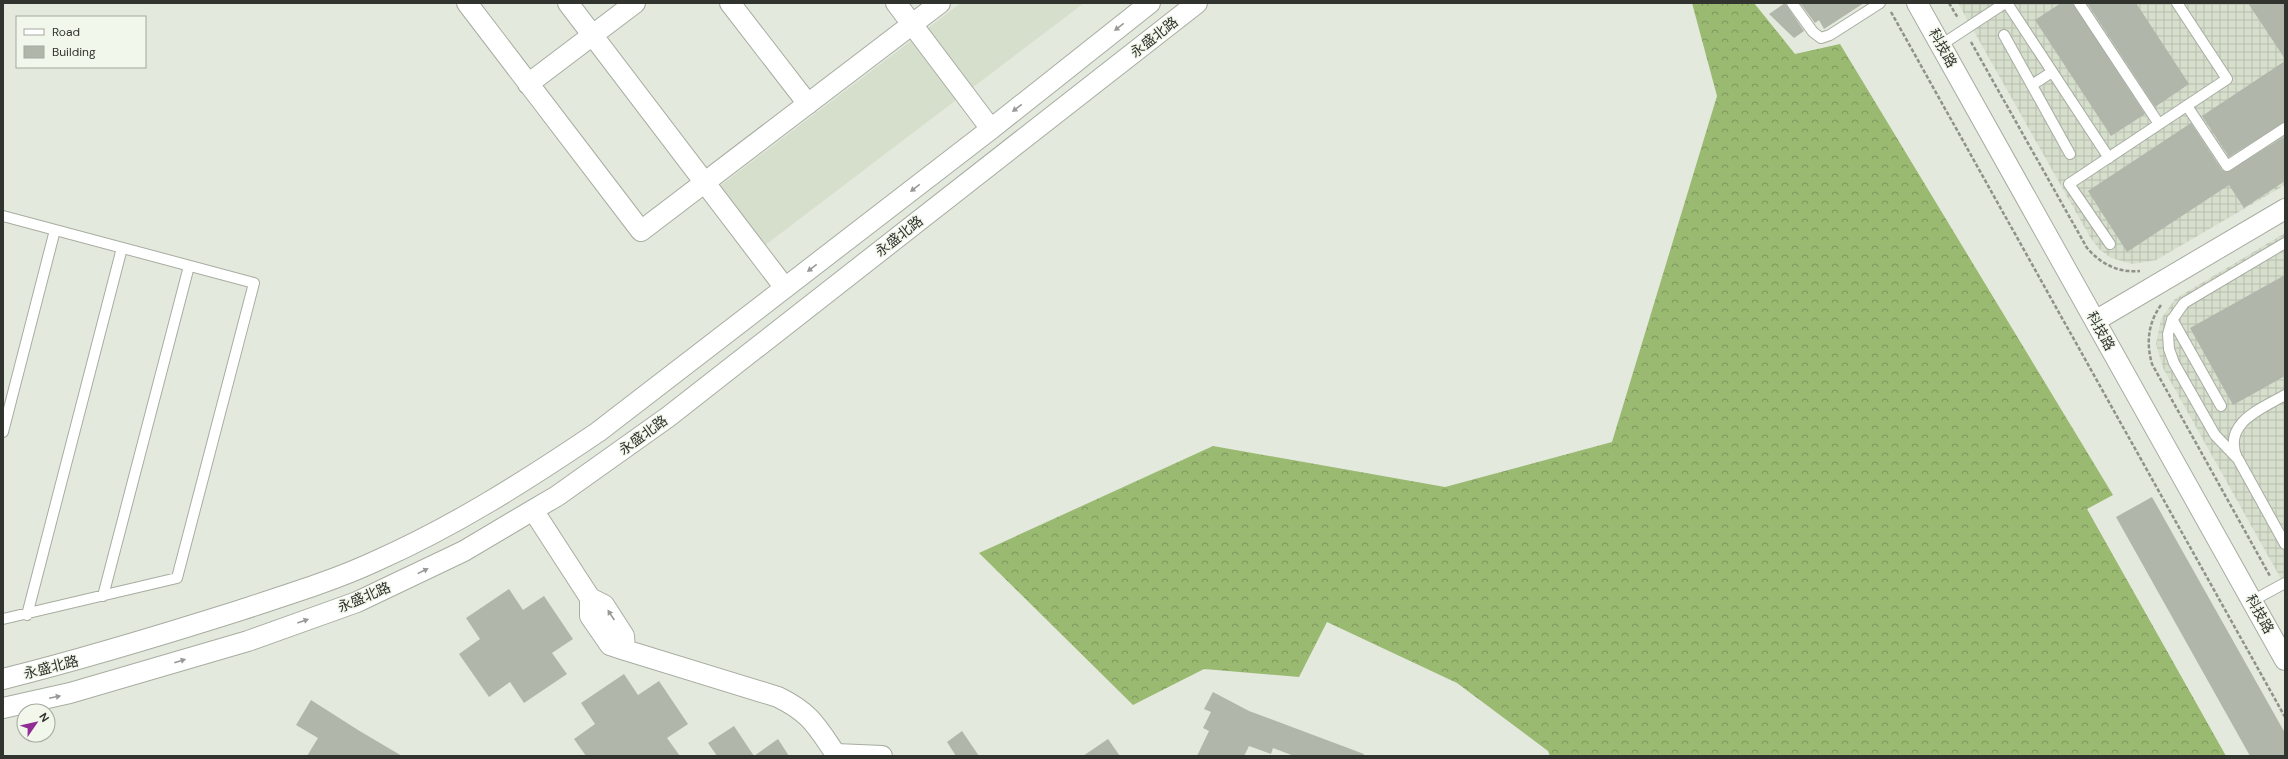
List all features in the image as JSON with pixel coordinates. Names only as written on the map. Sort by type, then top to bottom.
[{"type":"street","points":[[466,3],[641,232],[940,3]]},
{"type":"street","points":[[568,3],[786,288]]},
{"type":"street","points":[[528,84],[635,3]]},
{"type":"street","points":[[730,3],[808,104]]},
{"type":"street","points":[[896,3],[992,128]]},
{"type":"street","name":"永盛北路","points":[[3,679],[77,660],[283,596],[375,562],[450,525],[533,476],[598,432],[992,128],[1150,3]]},
{"type":"street","name":"永盛北路","points":[[3,708],[70,694],[248,641],[357,602],[464,551],[557,496],[668,417],[1197,3]]},
{"type":"street","name":"科技路","points":[[1917,3],[2285,660]]},
{"type":"street","points":[[2095,321],[2285,209]]},
{"type":"street","points":[[533,510],[590,598],[604,605],[624,636],[625,650],[784,700],[809,716],[836,755],[882,756]]},
{"type":"lane","points":[[1792,3],[1813,32],[1820,38],[1830,35],[1884,5]]},
{"type":"lane","points":[[1941,45],[2006,3],[2108,158]]},
{"type":"lane","points":[[2079,3],[2159,124]]},
{"type":"lane","points":[[2110,244],[2069,184],[2227,79],[2177,3]]},
{"type":"lane","points":[[2004,35],[2070,154]]},
{"type":"lane","points":[[2032,85],[2052,72]]},
{"type":"lane","points":[[2187,106],[2226,166],[2285,128]]},
{"type":"lane","points":[[3,216],[254,283],[177,578],[27,615],[3,619]]},
{"type":"lane","points":[[3,432],[55,230]]},
{"type":"lane","points":[[2238,460],[2215,435],[2174,363],[2168,341],[2172,320],[2179,308],[2191,298],[2285,243]]},
{"type":"lane","points":[[27,615],[122,248]]},
{"type":"lane","points":[[103,596],[189,266]]},
{"type":"lane","points":[[2172,320],[2221,406]]},
{"type":"lane","points":[[2285,395],[2251,414],[2238,426],[2233,443],[2238,460],[2285,544]]},
{"type":"lane","points":[[2252,601],[2285,583]]},
{"type":"path","points":[[1884,5],[2285,716]]},
{"type":"shaded area","points":[[961,3],[1084,3],[748,258],[704,198]]},
{"type":"shaded area","points":[[1958,3],[2285,3],[2285,185],[2156,260],[2133,264],[2111,258],[2099,249],[2090,237]]},
{"type":"shaded area","points":[[2285,233],[2285,586],[2163,368],[2156,344],[2161,319],[2175,299]]},
{"type":"green space","points":[[1692,3],[1754,3],[1795,54],[1840,44],[2113,495],[2087,509],[2226,756],[1550,756],[1548,751],[1457,683],[1327,622],[1299,677],[1204,669],[1133,705],[979,553],[1213,446],[1445,487],[1612,442],[1717,96]]},
{"type":"building","points":[[1785,3],[1804,31],[1794,38],[1769,14]]},
{"type":"building","points":[[1800,3],[1864,3],[1824,29],[1819,20],[1815,23]]},
{"type":"building","points":[[2061,3],[2073,3],[2145,114],[2111,136],[2035,20]]},
{"type":"building","points":[[2087,3],[2136,3],[2189,84],[2155,107]]},
{"type":"building","points":[[2248,3],[2285,3],[2285,59]]},
{"type":"building","points":[[2285,61],[2285,122],[2229,157],[2202,116]]},
{"type":"building","points":[[2191,123],[2222,170],[2227,172],[2285,136],[2285,181],[2244,208],[2229,185],[2127,252],[2088,191]]},
{"type":"building","points":[[2285,275],[2285,376],[2233,405],[2190,328]]},
{"type":"building","points":[[2152,497],[2285,733],[2285,756],[2250,756],[2116,517]]},
{"type":"building","points":[[509,589],[523,610],[544,596],[573,639],[552,653],[567,674],[524,703],[510,682],[489,697],[459,654],[480,639],[466,618]]},
{"type":"building","points":[[624,674],[638,695],[659,681],[688,724],[667,738],[680,756],[586,756],[574,739],[595,724],[581,703]]},
{"type":"building","points":[[1213,692],[1249,711],[1364,754],[1363,756],[1294,756],[1273,748],[1271,754],[1249,746],[1244,756],[1197,756],[1209,731],[1203,728],[1211,712],[1204,709]]},
{"type":"building","points":[[311,700],[402,756],[307,756],[318,738],[296,725]]},
{"type":"building","points":[[734,726],[754,756],[717,756],[708,743]]},
{"type":"building","points":[[962,731],[979,756],[956,756],[947,742]]},
{"type":"building","points":[[778,739],[789,756],[754,756]]},
{"type":"building","points":[[1108,739],[1120,756],[1083,756]]}]
